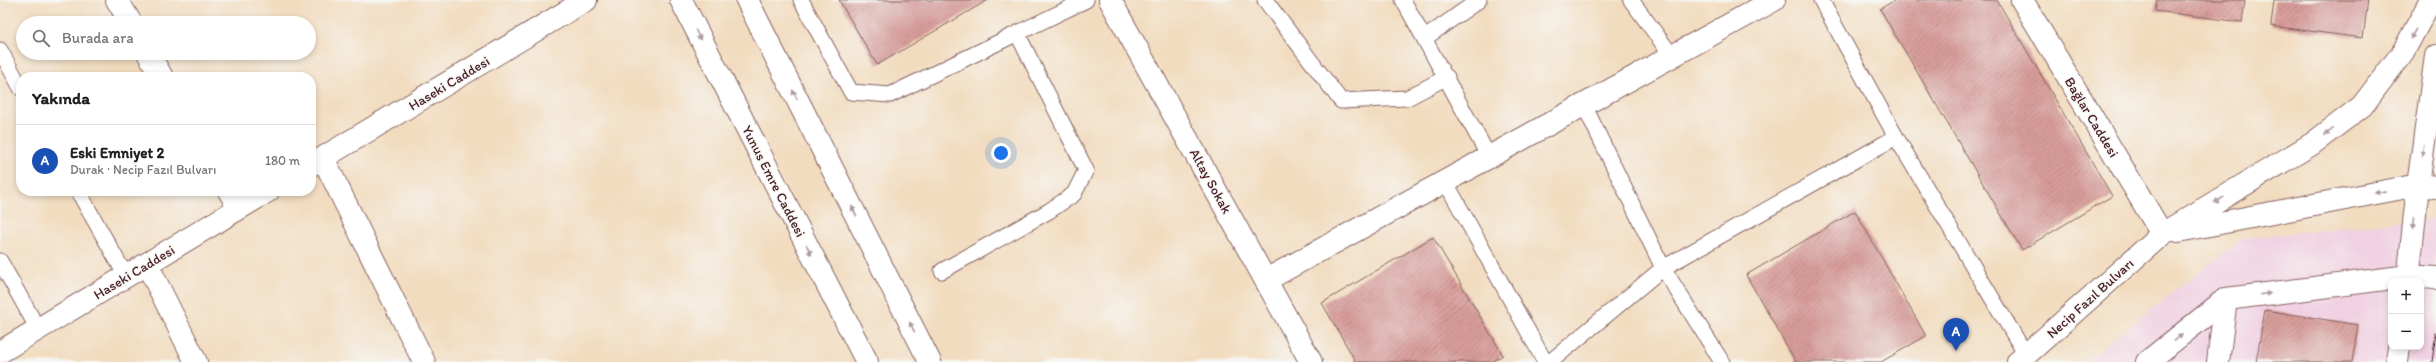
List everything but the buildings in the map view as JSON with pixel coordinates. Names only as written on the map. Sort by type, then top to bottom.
[{"type":"main road","points":[[117,0],[127,16]]},
{"type":"main road","name":"Haseki Caddesi","points":[[317,162],[586,0]]},
{"type":"main road","name":"Yunus Emre Caddesi","points":[[681,0],[867,362]]},
{"type":"main road","points":[[747,0],[930,362]]},
{"type":"main road","name":"Altay Sokak","points":[[1110,0],[1312,362]]},
{"type":"main road","points":[[1266,280],[1672,56],[1751,5],[1774,0]]},
{"type":"main road","name":"Bağlar Caddesi","points":[[2022,0],[2162,234]]},
{"type":"main road","name":"Necip Fazıl Bulvarı","points":[[2022,359],[2162,234],[2312,144],[2362,106],[2403,52],[2431,0]]},
{"type":"main road","points":[[2408,278],[2427,186],[2436,56]]},
{"type":"main road","points":[[152,60],[159,72]]},
{"type":"main road","points":[[317,162],[424,362]]},
{"type":"main road","points":[[2162,234],[2427,186]]},
{"type":"main road","name":"Haseki Caddesi","points":[[0,352],[147,264],[234,200],[249,196]]},
{"type":"main road","points":[[147,264],[196,362]]},
{"type":"main road","points":[[2424,278],[2436,278]]},
{"type":"main road","points":[[2147,362],[2226,299],[2388,281]]},
{"type":"main road","points":[[2218,362],[2226,299]]},
{"type":"main road","points":[[2397,362],[2399,350]]},
{"type":"lane","points":[[801,0],[852,92],[890,95],[1086,0]]},
{"type":"lane","points":[[1265,0],[1341,101],[1407,98],[1447,77]]},
{"type":"lane","points":[[1403,0],[1447,77],[1489,157]]},
{"type":"lane","points":[[1425,38],[1479,0]]},
{"type":"lane","points":[[1631,0],[1672,56]]},
{"type":"lane","points":[[1821,0],[1896,137],[2022,359]]},
{"type":"lane","points":[[942,271],[1049,211],[1074,194],[1086,170],[1017,34]]},
{"type":"lane","points":[[0,50],[16,79]]},
{"type":"lane","points":[[1584,105],[1663,268],[1722,362]]},
{"type":"lane","points":[[1550,362],[1663,268],[1896,137]]},
{"type":"lane","points":[[1445,181],[1545,362]]},
{"type":"lane","points":[[81,196],[126,276]]},
{"type":"lane","points":[[0,261],[38,330]]},
{"type":"shaded area","points":[[2436,218],[2436,362],[2084,362],[2243,238]]},
{"type":"tram line","points":[[2432,362],[2436,333]]},
{"type":"place","name":"Eski Emniyet 2","points":[[1956,351]]}]
